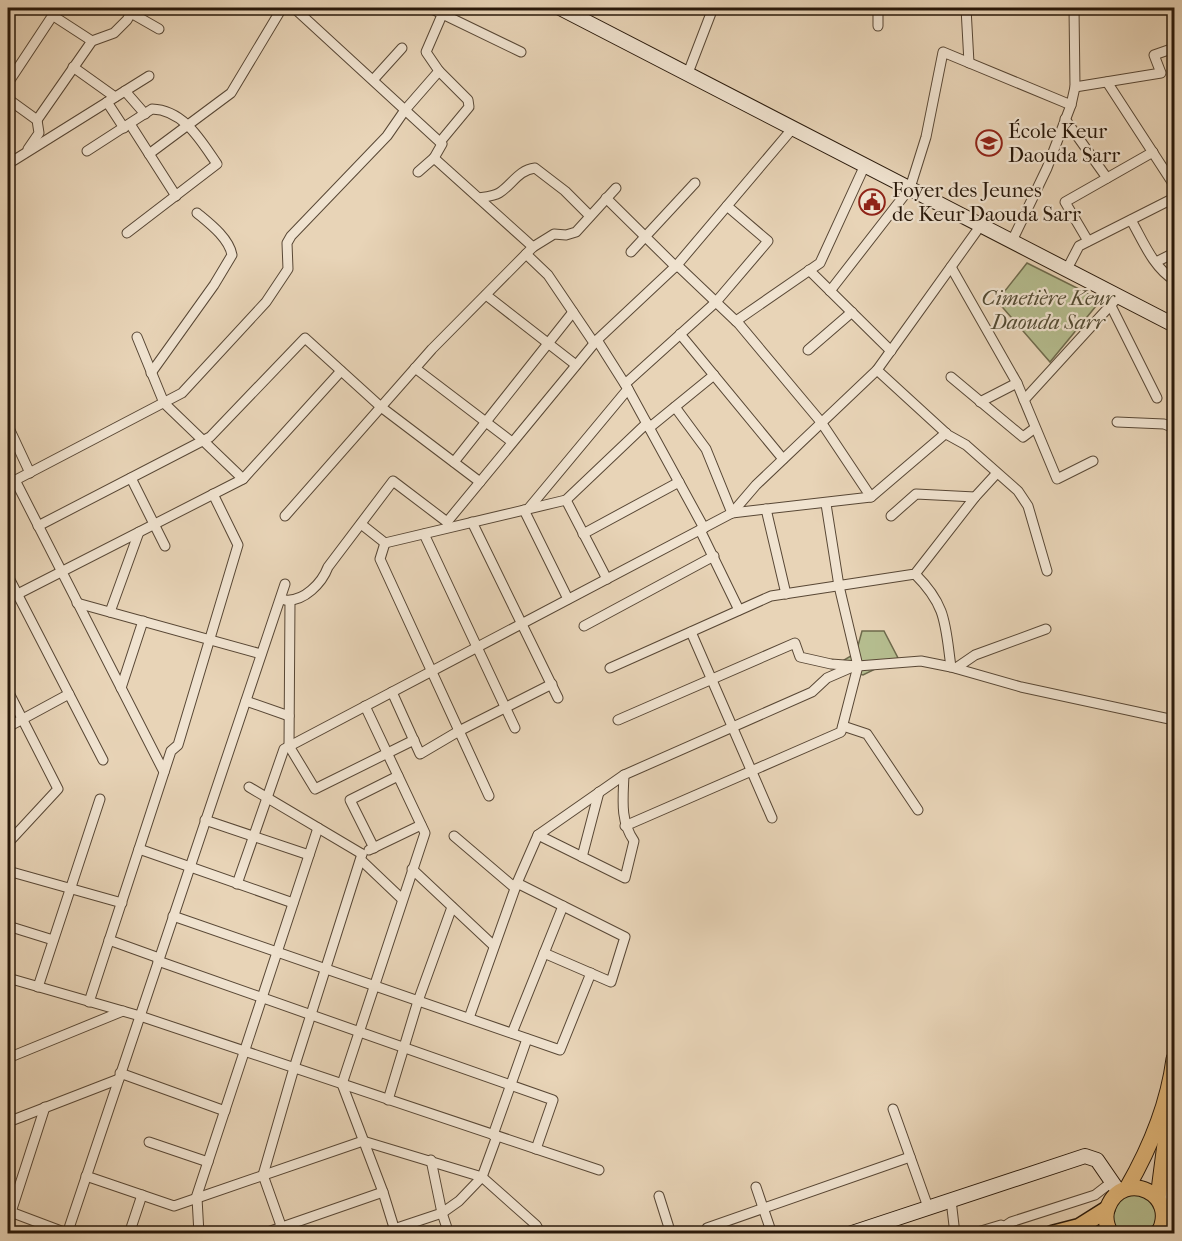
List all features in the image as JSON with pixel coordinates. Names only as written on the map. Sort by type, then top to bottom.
[{"type":"highway","points":[[1052,1233],[1079,1227],[1108,1225]]},
{"type":"main road","points":[[1108,1225],[1114,1197],[1153,1138],[1163,1109],[1174,1059]]},
{"type":"main road","points":[[1159,1233],[1164,1215],[1160,1202],[1165,1144],[1174,1110]]},
{"type":"main road","points":[[1120,1187],[1145,1190],[1160,1202]]},
{"type":"street","points":[[149,154],[231,93],[282,8]]},
{"type":"street","points":[[294,8],[442,144],[435,158],[418,172]]},
{"type":"street","points":[[430,8],[444,11],[521,52]]},
{"type":"street","points":[[560,8],[1067,269],[1115,301],[1174,325]]},
{"type":"street","points":[[688,74],[713,8]]},
{"type":"street","points":[[878,8],[878,26]]},
{"type":"street","points":[[966,8],[969,63]]},
{"type":"street","points":[[1011,241],[1047,168],[1071,105],[1075,87],[1074,8]]},
{"type":"street","points":[[25,153],[39,133],[37,120],[92,41],[114,33],[132,10],[159,29]]},
{"type":"street","points":[[440,142],[469,107],[468,100],[440,72],[426,52],[444,11]]},
{"type":"street","points":[[8,83],[51,18],[55,17],[92,41]]},
{"type":"street","points":[[373,80],[402,48]]},
{"type":"street","points":[[1075,87],[1161,73],[1154,55],[1174,48]]},
{"type":"street","points":[[830,291],[910,188],[926,137],[943,52],[1071,105]]},
{"type":"street","points":[[73,67],[111,100],[176,196]]},
{"type":"street","points":[[164,772],[38,526],[11,482],[182,393],[266,302],[288,269],[287,243],[291,236],[387,136],[405,110],[440,72]]},
{"type":"street","points":[[8,164],[149,76]]},
{"type":"street","points":[[1107,82],[1174,185]]},
{"type":"street","points":[[125,91],[145,114]]},
{"type":"street","points":[[8,99],[37,120]]},
{"type":"street","points":[[87,151],[152,109],[159,109],[189,124],[217,164],[127,233]]},
{"type":"street","points":[[1065,119],[1107,178]]},
{"type":"street","points":[[448,525],[480,482],[595,342],[676,266],[793,128]]},
{"type":"street","points":[[1088,241],[1065,201],[1153,152]]},
{"type":"street","points":[[435,158],[479,198],[530,251],[626,386],[679,482],[739,610]]},
{"type":"street","points":[[736,321],[820,263],[865,165]]},
{"type":"street","points":[[479,198],[498,193],[515,177],[528,169],[535,168],[565,191],[590,216]]},
{"type":"street","points":[[631,252],[694,183]]},
{"type":"street","points":[[285,516],[415,368],[530,251],[554,234],[566,235],[576,232],[616,188]]},
{"type":"street","points":[[606,198],[736,321],[821,422],[871,497]]},
{"type":"street","points":[[1067,269],[1079,246],[1174,198]]},
{"type":"street","points":[[527,509],[626,386],[716,302],[768,241],[727,206]]},
{"type":"street","points":[[151,373],[214,285],[232,255],[231,248],[209,223],[196,213]]},
{"type":"street","points":[[1131,220],[1156,262],[1164,273],[1174,280]]},
{"type":"street","points":[[237,884],[284,749],[732,513],[756,485],[877,370],[981,225]]},
{"type":"street","points":[[1156,262],[1174,253]]},
{"type":"street","points":[[951,267],[1017,383],[1057,479],[1093,461]]},
{"type":"street","points":[[809,270],[891,351]]},
{"type":"street","points":[[486,295],[576,364]]},
{"type":"street","points":[[1115,301],[1157,398]]},
{"type":"street","points":[[1024,400],[1115,301]]},
{"type":"street","points":[[454,462],[573,312]]},
{"type":"street","points":[[808,350],[852,312]]},
{"type":"street","points":[[680,334],[783,459]]},
{"type":"street","points":[[136,337],[164,403],[243,479]]},
{"type":"street","points":[[38,526],[210,437],[305,338],[381,407],[480,482]]},
{"type":"street","points":[[415,368],[513,442]]},
{"type":"street","points":[[877,370],[946,433],[966,445],[1018,491],[1028,506],[1047,571]]},
{"type":"street","points":[[8,599],[243,479],[341,371]]},
{"type":"street","points":[[385,543],[424,534],[448,525],[472,522],[566,500],[648,425],[675,407],[714,375]]},
{"type":"street","points":[[951,377],[1023,437],[1035,428]]},
{"type":"street","points":[[981,402],[1017,383]]},
{"type":"street","points":[[675,407],[706,449],[732,513]]},
{"type":"street","points":[[1117,422],[1164,424],[1174,428]]},
{"type":"street","points":[[8,426],[10,437],[30,473]]},
{"type":"street","points":[[732,513],[826,504],[871,497],[946,433]]},
{"type":"street","points":[[610,668],[771,596],[915,574],[975,497],[997,473]]},
{"type":"street","points":[[131,478],[165,546]]},
{"type":"street","points":[[280,599],[299,598],[320,582],[328,567],[393,481],[448,525]]},
{"type":"street","points":[[584,534],[679,482]]},
{"type":"street","points":[[89,1002],[171,751],[178,745],[238,546],[213,494]]},
{"type":"street","points":[[891,516],[916,494],[975,497]]},
{"type":"street","points":[[566,500],[607,579]]},
{"type":"street","points":[[626,826],[841,732],[858,666],[839,586],[826,504]]},
{"type":"street","points":[[527,509],[568,599]]},
{"type":"street","points":[[766,509],[786,594]]},
{"type":"street","points":[[472,522],[558,698]]},
{"type":"street","points":[[361,524],[385,543]]},
{"type":"street","points":[[110,612],[139,532]]},
{"type":"street","points":[[424,534],[515,728]]},
{"type":"street","points":[[385,543],[380,559],[489,796]]},
{"type":"street","points":[[584,626],[714,556]]},
{"type":"street","points":[[915,574],[929,588],[943,612],[953,667]]},
{"type":"street","points":[[8,576],[103,760]]},
{"type":"street","points":[[45,1107],[9,1212],[67,1233],[285,584]]},
{"type":"street","points":[[290,600],[289,746],[315,789],[414,740]]},
{"type":"street","points":[[77,603],[261,654]]},
{"type":"street","points":[[121,688],[143,621]]},
{"type":"street","points":[[953,667],[975,655],[1046,629]]},
{"type":"street","points":[[691,632],[772,818]]},
{"type":"street","points":[[618,720],[795,643],[801,657],[831,664],[858,666],[921,661],[953,667],[1021,687],[1174,720]]},
{"type":"street","points":[[469,1018],[516,885],[538,835],[624,775],[812,692],[827,678],[858,666]]},
{"type":"street","points":[[392,692],[420,754],[459,731],[552,684]]},
{"type":"street","points":[[8,691],[58,789],[8,843]]},
{"type":"street","points":[[8,727],[69,694]]},
{"type":"street","points":[[246,701],[289,716]]},
{"type":"street","points":[[365,706],[425,833],[342,1084],[383,1192],[395,1231],[442,1213],[459,1201],[482,1177],[527,1038]]},
{"type":"street","points":[[843,726],[867,734],[918,810]]},
{"type":"street","points":[[538,835],[625,878],[634,841],[626,826],[622,808],[624,775]]},
{"type":"street","points":[[374,848],[350,800],[398,776]]},
{"type":"street","points":[[249,788],[318,828],[362,857],[402,900]]},
{"type":"street","points":[[582,857],[599,792]]},
{"type":"street","points":[[38,987],[100,799]]},
{"type":"street","points":[[205,820],[309,855]]},
{"type":"street","points":[[283,1230],[263,1175],[294,1068],[362,857],[374,848],[421,825]]},
{"type":"street","points":[[199,1233],[197,1198],[318,828]]},
{"type":"street","points":[[454,836],[516,885],[625,937],[611,982],[544,953]]},
{"type":"street","points":[[139,849],[293,903]]},
{"type":"street","points":[[412,868],[494,946]]},
{"type":"street","points":[[8,871],[122,903]]},
{"type":"street","points":[[388,1100],[418,1001],[452,906]]},
{"type":"street","points":[[512,1033],[563,906]]},
{"type":"street","points":[[173,916],[560,1050],[591,973]]},
{"type":"street","points":[[8,926],[53,940]]},
{"type":"street","points":[[110,940],[262,998],[553,1100],[536,1149]]},
{"type":"street","points":[[8,978],[140,1016],[599,1170]]},
{"type":"street","points":[[8,1058],[123,1011]]},
{"type":"street","points":[[8,1122],[119,1076],[225,1111]]},
{"type":"street","points":[[893,1109],[928,1207]]},
{"type":"street","points":[[86,1176],[174,1206],[363,1141],[482,1177],[541,1233]]},
{"type":"street","points":[[149,1142],[208,1162]]},
{"type":"street","points":[[850,1233],[1085,1156],[1097,1160],[1120,1187],[971,1233]]},
{"type":"street","points":[[707,1228],[910,1157]]},
{"type":"street","points":[[431,1160],[442,1213],[449,1233]]},
{"type":"street","points":[[1160,1202],[1174,1186]]},
{"type":"street","points":[[756,1187],[772,1233]]},
{"type":"street","points":[[262,1233],[283,1230],[383,1192]]},
{"type":"street","points":[[129,1233],[142,1195]]},
{"type":"street","points":[[659,1196],[671,1233]]},
{"type":"street","points":[[951,1200],[955,1233]]},
{"type":"street","points":[[993,1233],[1011,1222]]},
{"type":"green space","name":"Cimetière Keur Daouda Sarr","points":[[1027,263],[1101,300],[1050,362],[997,301]]},
{"type":"green space","points":[[862,631],[884,631],[898,658],[863,675],[849,671],[844,660],[856,653]]},
{"type":"green space","points":[[1135,1192],[1158,1205],[1154,1233],[1116,1234],[1111,1224],[1115,1202]]},
{"type":"place","name":"École Keur Daouda Sarr","points":[[989,143]]},
{"type":"place","name":"Foyer des Jeunes de Keur Daouda Sarr","points":[[872,202]]}]
